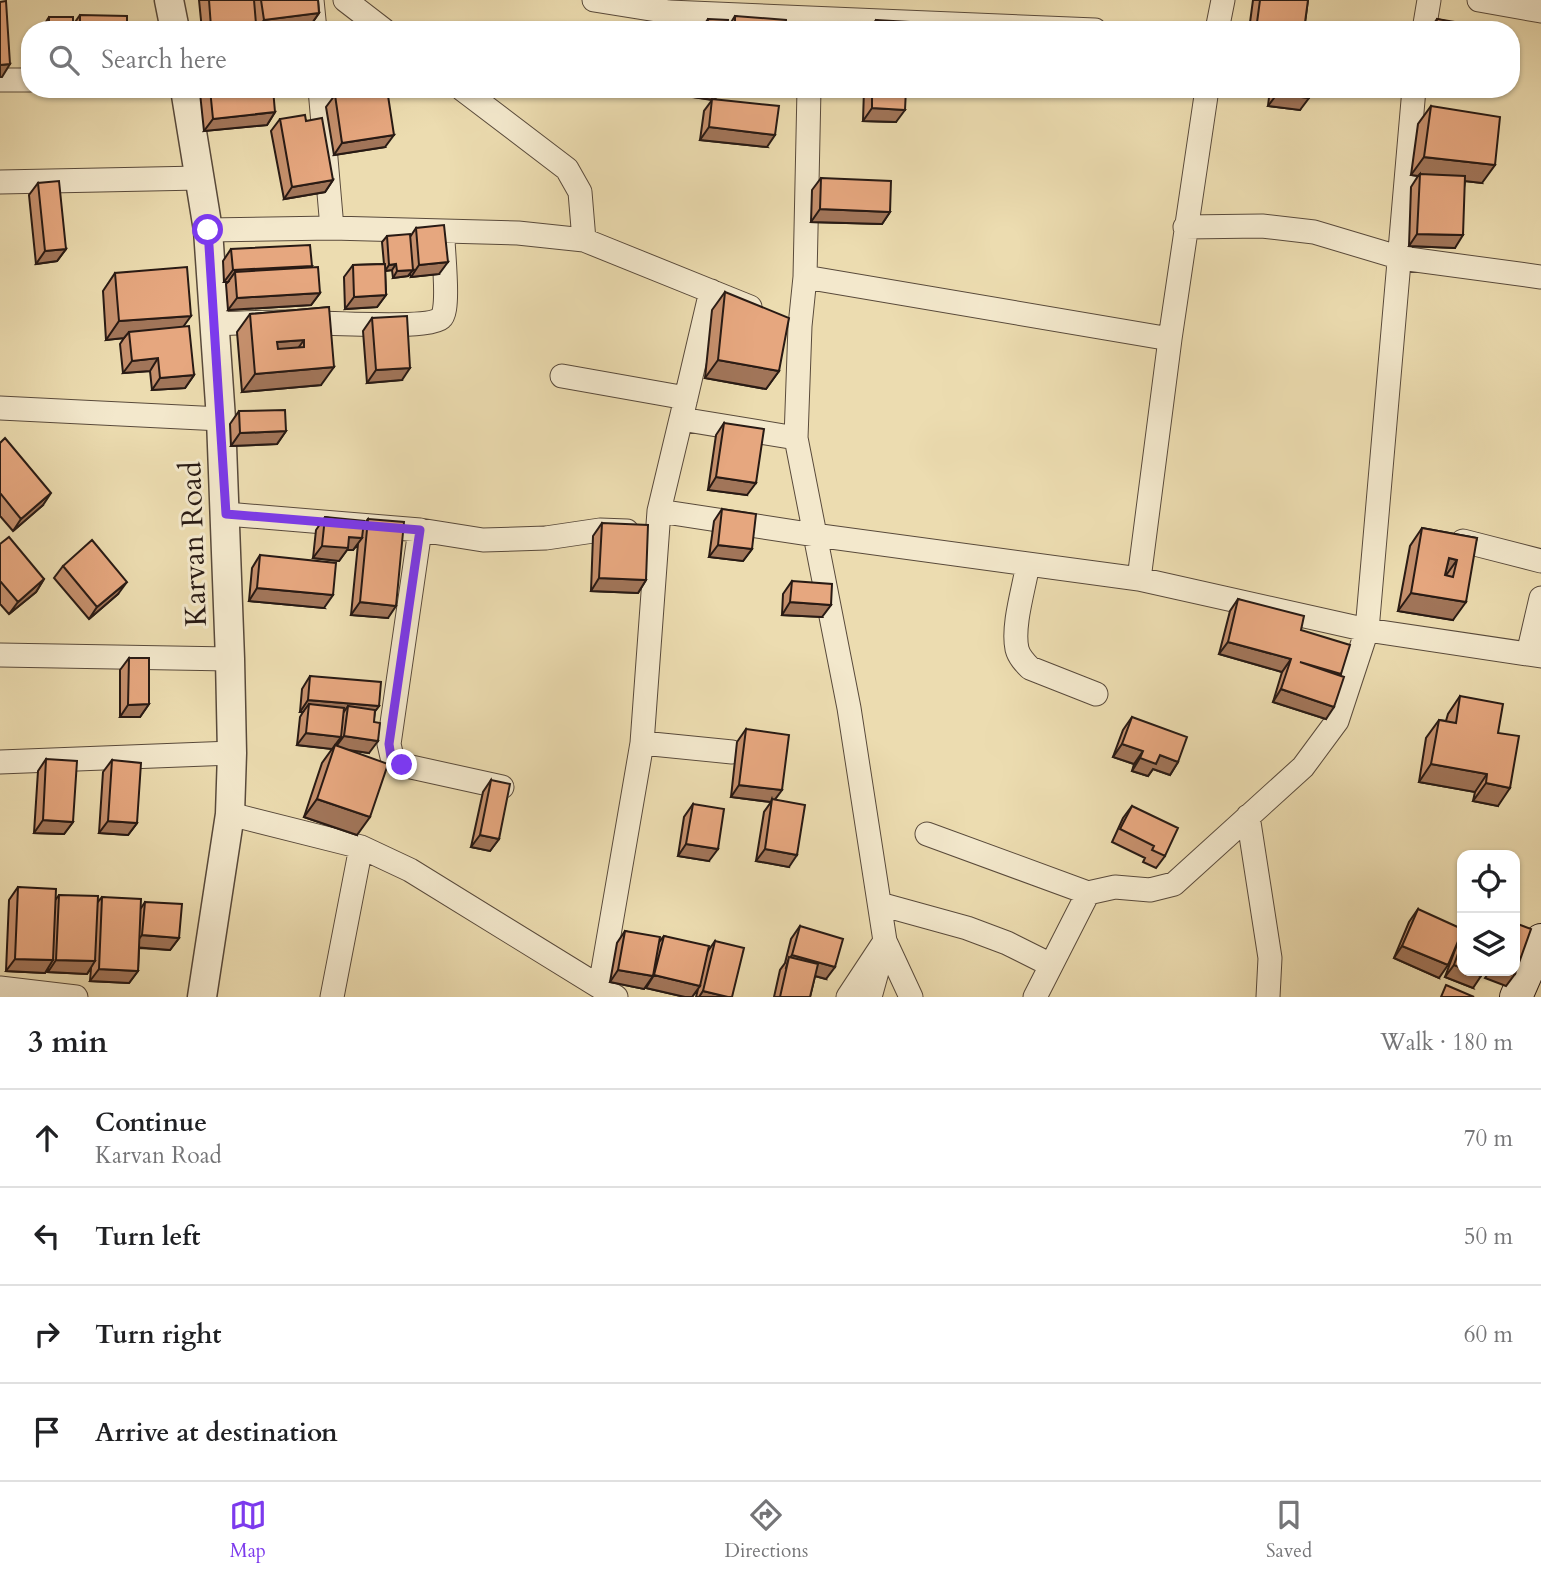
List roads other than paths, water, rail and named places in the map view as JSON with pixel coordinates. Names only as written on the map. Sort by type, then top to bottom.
[{"type":"main road","points":[[1516,997],[1541,940]]},
{"type":"street","points":[[169,0],[172,21]]},
{"type":"street","points":[[312,0],[314,21]]},
{"type":"street","points":[[345,0],[372,21]]},
{"type":"street","points":[[594,0],[669,12],[912,21]]},
{"type":"street","points":[[1219,21],[1223,0]]},
{"type":"street","points":[[1426,21],[1429,0]]},
{"type":"street","points":[[1479,0],[1541,11]]},
{"type":"street","points":[[0,80],[21,80]]},
{"type":"street","name":"Karvan Road","points":[[187,98],[208,230],[215,324],[226,514],[232,753],[230,814],[202,997]]},
{"type":"street","points":[[321,98],[332,228]]},
{"type":"street","points":[[474,98],[567,169],[580,192],[584,240]]},
{"type":"street","points":[[809,98],[805,277],[800,326],[796,438],[849,708],[886,941],[911,997]]},
{"type":"street","points":[[1139,579],[1185,227],[1206,98]]},
{"type":"street","points":[[927,834],[1088,893],[1115,887],[1150,890],[1174,884],[1303,767],[1337,721],[1367,630],[1413,98]]},
{"type":"street","points":[[0,182],[200,178]]},
{"type":"street","points":[[1185,227],[1262,226],[1314,232],[1401,258],[1541,277]]},
{"type":"street","points":[[208,230],[332,228],[518,233],[584,240],[800,326]]},
{"type":"street","points":[[215,324],[287,322],[349,325],[425,323],[440,320],[444,315],[445,288],[442,231]]},
{"type":"street","points":[[805,277],[1170,339]]},
{"type":"street","points":[[230,814],[361,847],[410,870],[608,992],[642,743],[658,521],[711,291]]},
{"type":"street","points":[[562,376],[796,438]]},
{"type":"street","points":[[0,408],[221,419]]},
{"type":"street","points":[[226,514],[420,530],[483,540],[546,538],[658,521],[815,535],[1139,579],[1367,630],[1534,655],[1541,598]]},
{"type":"street","points":[[420,530],[389,744],[391,757],[402,765],[502,787]]},
{"type":"street","points":[[1463,541],[1541,561]]},
{"type":"street","points":[[1028,564],[1017,627],[1017,650],[1022,660],[1030,668],[1096,694]]},
{"type":"street","points":[[0,655],[230,659]]},
{"type":"street","points":[[642,743],[732,752]]},
{"type":"street","points":[[0,762],[232,753]]},
{"type":"street","points":[[1248,816],[1270,958],[1269,997]]},
{"type":"street","points":[[332,997],[361,847]]},
{"type":"street","points":[[1035,997],[1088,893]]},
{"type":"street","points":[[880,904],[967,928],[1007,943],[1051,965]]},
{"type":"street","points":[[848,997],[886,941]]},
{"type":"street","points":[[870,997],[886,941]]},
{"type":"street","points":[[0,988],[76,997]]}]
